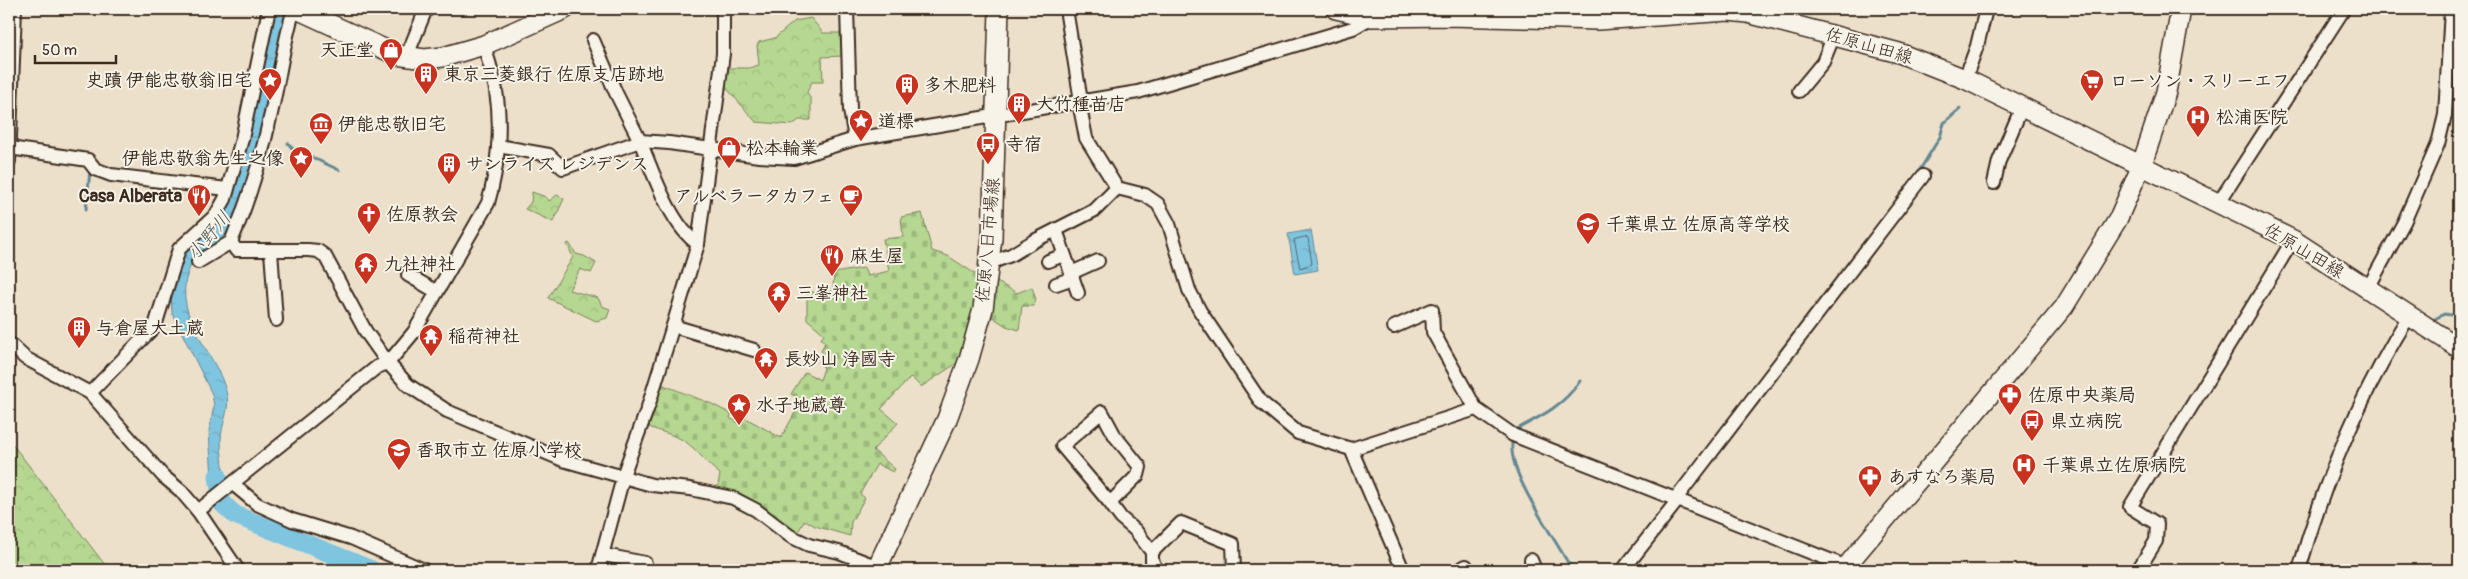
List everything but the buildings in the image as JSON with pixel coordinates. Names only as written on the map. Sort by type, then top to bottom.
[{"type":"main road","points":[[296,9],[406,58],[443,58],[484,46],[565,9]]},
{"type":"main road","name":"佐原八日市場線","points":[[880,569],[954,401],[982,317],[990,264],[999,9]]},
{"type":"main road","points":[[2142,164],[2166,92],[2180,9]]},
{"type":"main road","name":"佐原山田線","points":[[1346,10],[1372,17],[1432,13],[1450,16],[1598,20],[1649,13],[1728,11],[1748,13],[1904,55],[1965,79],[2022,106],[2293,240],[2367,290],[2459,348]]},
{"type":"street","points":[[15,9],[9,154],[88,160],[95,169],[111,175],[228,189]]},
{"type":"street","points":[[90,393],[155,326],[179,249],[216,215],[228,189],[242,139],[269,9]]},
{"type":"street","points":[[198,262],[231,242],[244,211],[270,117],[286,34],[296,9]]},
{"type":"street","points":[[406,58],[426,9]]},
{"type":"street","points":[[598,570],[604,555],[622,477],[648,407],[698,244],[723,54],[723,9]]},
{"type":"street","points":[[847,9],[850,110],[855,139]]},
{"type":"street","points":[[1066,9],[1086,138],[1117,188],[1145,196],[1158,204],[1169,224],[1189,290],[1226,352],[1262,402],[1298,433],[1351,449],[1476,409]]},
{"type":"street","points":[[1965,79],[1977,46],[1986,9]]},
{"type":"street","points":[[2219,202],[2344,9]]},
{"type":"street","points":[[2367,290],[2404,222],[2438,144],[2444,116],[2451,9]]},
{"type":"street","points":[[498,146],[549,155],[563,168],[640,141],[759,156],[794,158],[855,139],[1138,92],[1353,28],[1372,17]]},
{"type":"street","points":[[1799,91],[1822,62],[1834,35]]},
{"type":"street","points":[[593,40],[660,188],[675,217],[690,239],[698,244]]},
{"type":"street","points":[[198,511],[212,502],[319,412],[377,367],[388,363],[414,332],[488,203],[492,187],[498,146],[499,111],[496,89],[484,46]]},
{"type":"street","points":[[1994,183],[1999,161],[2022,106]]},
{"type":"street","points":[[1394,327],[1432,310],[1433,332],[1476,409],[1515,436],[1848,569],[2064,307],[2118,219],[2142,164]]},
{"type":"street","points":[[1624,570],[1674,500],[1924,176]]},
{"type":"street","points":[[990,264],[1011,255],[1095,210],[1117,188]]},
{"type":"street","points":[[1056,230],[1078,293]]},
{"type":"street","points":[[2138,570],[2156,541],[2158,524],[2130,507],[2293,240]]},
{"type":"street","points":[[231,242],[236,250],[318,251],[325,256],[366,332],[388,363],[408,385],[447,411],[545,453],[622,477],[652,485],[690,489],[734,498],[756,510],[790,536],[809,545],[839,552],[880,569]]},
{"type":"street","points":[[270,251],[276,320]]},
{"type":"street","points":[[1048,261],[1064,255]]},
{"type":"street","points":[[1056,284],[1098,261]]},
{"type":"street","points":[[408,275],[436,292]]},
{"type":"street","points":[[2299,570],[2335,461],[2390,347],[2409,316]]},
{"type":"street","points":[[673,326],[754,350]]},
{"type":"street","points":[[9,343],[25,358],[90,393],[163,476],[181,491],[198,511],[238,570]]},
{"type":"street","points":[[1110,503],[1138,475],[1140,467],[1115,436],[1102,412],[1062,446],[1121,518],[1135,530],[1152,552],[1152,561],[1157,570]]},
{"type":"street","points":[[1351,449],[1404,570]]},
{"type":"street","points":[[230,487],[257,504],[292,520],[351,538],[424,570]]},
{"type":"street","points":[[1152,552],[1180,523],[1233,544],[1234,570]]},
{"type":"street","points":[[604,555],[645,563]]},
{"type":"green space","points":[[811,18],[823,33],[841,33],[842,56],[822,57],[823,82],[812,82],[807,92],[811,100],[811,120],[799,120],[792,125],[756,122],[723,84],[726,68],[749,68],[759,65],[757,46],[759,42],[775,38],[795,21]]},
{"type":"green space","points":[[532,192],[546,197],[549,201],[557,195],[564,199],[553,222],[525,209],[531,202]]},
{"type":"green space","points":[[922,213],[932,251],[948,256],[980,277],[978,295],[960,361],[921,387],[911,377],[881,409],[898,423],[873,450],[895,469],[893,472],[877,464],[860,494],[865,498],[851,522],[850,536],[815,526],[805,520],[796,535],[717,491],[720,474],[695,450],[686,442],[673,435],[649,427],[661,384],[712,404],[731,414],[730,418],[740,424],[744,417],[781,438],[802,400],[791,394],[805,372],[820,380],[824,368],[819,362],[825,342],[821,339],[824,334],[807,319],[807,292],[829,292],[833,289],[834,273],[864,268],[867,276],[889,271],[883,239],[903,237],[901,217]]},
{"type":"green space","points":[[569,243],[576,254],[596,263],[591,273],[580,269],[569,290],[598,298],[602,306],[610,309],[607,318],[596,321],[548,298],[573,257],[567,244]]},
{"type":"green space","points":[[997,282],[1017,293],[1032,287],[1036,300],[1034,306],[1022,306],[1019,330],[1006,326],[991,316]]},
{"type":"green space","points":[[10,441],[109,570],[9,570]]},
{"type":"water","points":[[271,9],[287,9],[246,195],[229,230],[194,261],[188,272],[185,289],[186,305],[191,320],[222,380],[228,401],[221,440],[226,486],[213,494],[209,431],[214,406],[212,394],[172,313],[171,293],[176,267],[187,248],[216,225],[228,209]]},
{"type":"water","points":[[1311,230],[1318,270],[1295,274],[1288,234]]},
{"type":"waterway","points":[[1918,173],[1940,137],[1944,123],[1960,109]]},
{"type":"waterway","points":[[288,143],[292,148],[339,170]]},
{"type":"waterway","points":[[86,209],[90,171]]},
{"type":"waterway","points":[[2433,320],[2444,314],[2459,316]]},
{"type":"waterway","points":[[1516,433],[1517,429],[1560,403],[1580,381]]},
{"type":"waterway","points":[[1513,439],[1512,452],[1516,468],[1524,486],[1572,570]]},
{"type":"waterway","name":"小野川","points":[[218,476],[222,503],[235,515],[372,570]]},
{"type":"place","name":"天正堂","points":[[391,71]]},
{"type":"place","name":"東京三菱銀行 佐原支店跡地","points":[[426,95]]},
{"type":"place","name":"史蹟 伊能忠敬翁旧宅","points":[[270,101]]},
{"type":"place","name":"ローソン・スリーエフ","points":[[2092,102]]},
{"type":"place","name":"多木肥料","points":[[907,106]]},
{"type":"place","name":"大竹種苗店","points":[[1019,125]]},
{"type":"place","name":"松浦医院","points":[[2198,138]]},
{"type":"place","name":"道標","points":[[861,142]]},
{"type":"place","name":"伊能忠敬旧宅","points":[[321,145]]},
{"type":"place","name":"寺宿","points":[[988,165]]},
{"type":"place","name":"松本輪業","points":[[729,169]]},
{"type":"place","name":"伊能忠敬翁先生之像","points":[[301,179]]},
{"type":"place","name":"サンライズ レジデンス","points":[[449,185]]},
{"type":"place","name":"Casa Alberata","points":[[199,217]]},
{"type":"place","name":"アルベラータカフェ","points":[[851,217]]},
{"type":"place","name":"佐原教会","points":[[369,235]]},
{"type":"place","name":"千葉県立 佐原高等学校","points":[[1588,245]]},
{"type":"place","name":"麻生屋","points":[[832,277]]},
{"type":"place","name":"九社神社","points":[[366,285]]},
{"type":"place","name":"三峯神社","points":[[779,314]]},
{"type":"place","name":"与倉屋大土蔵","points":[[79,349]]},
{"type":"place","name":"稲荷神社","points":[[431,357]]},
{"type":"place","name":"長妙山 浄國寺","points":[[766,380]]},
{"type":"place","name":"佐原中央薬局","points":[[2010,416]]},
{"type":"place","name":"水子地蔵尊","points":[[739,426]]},
{"type":"place","name":"県立病院","points":[[2032,442]]},
{"type":"place","name":"香取市立 佐原小学校","points":[[399,471]]},
{"type":"place","name":"千葉県立佐原病院","points":[[2024,486]]},
{"type":"place","name":"あすなろ薬局","points":[[1870,498]]}]
